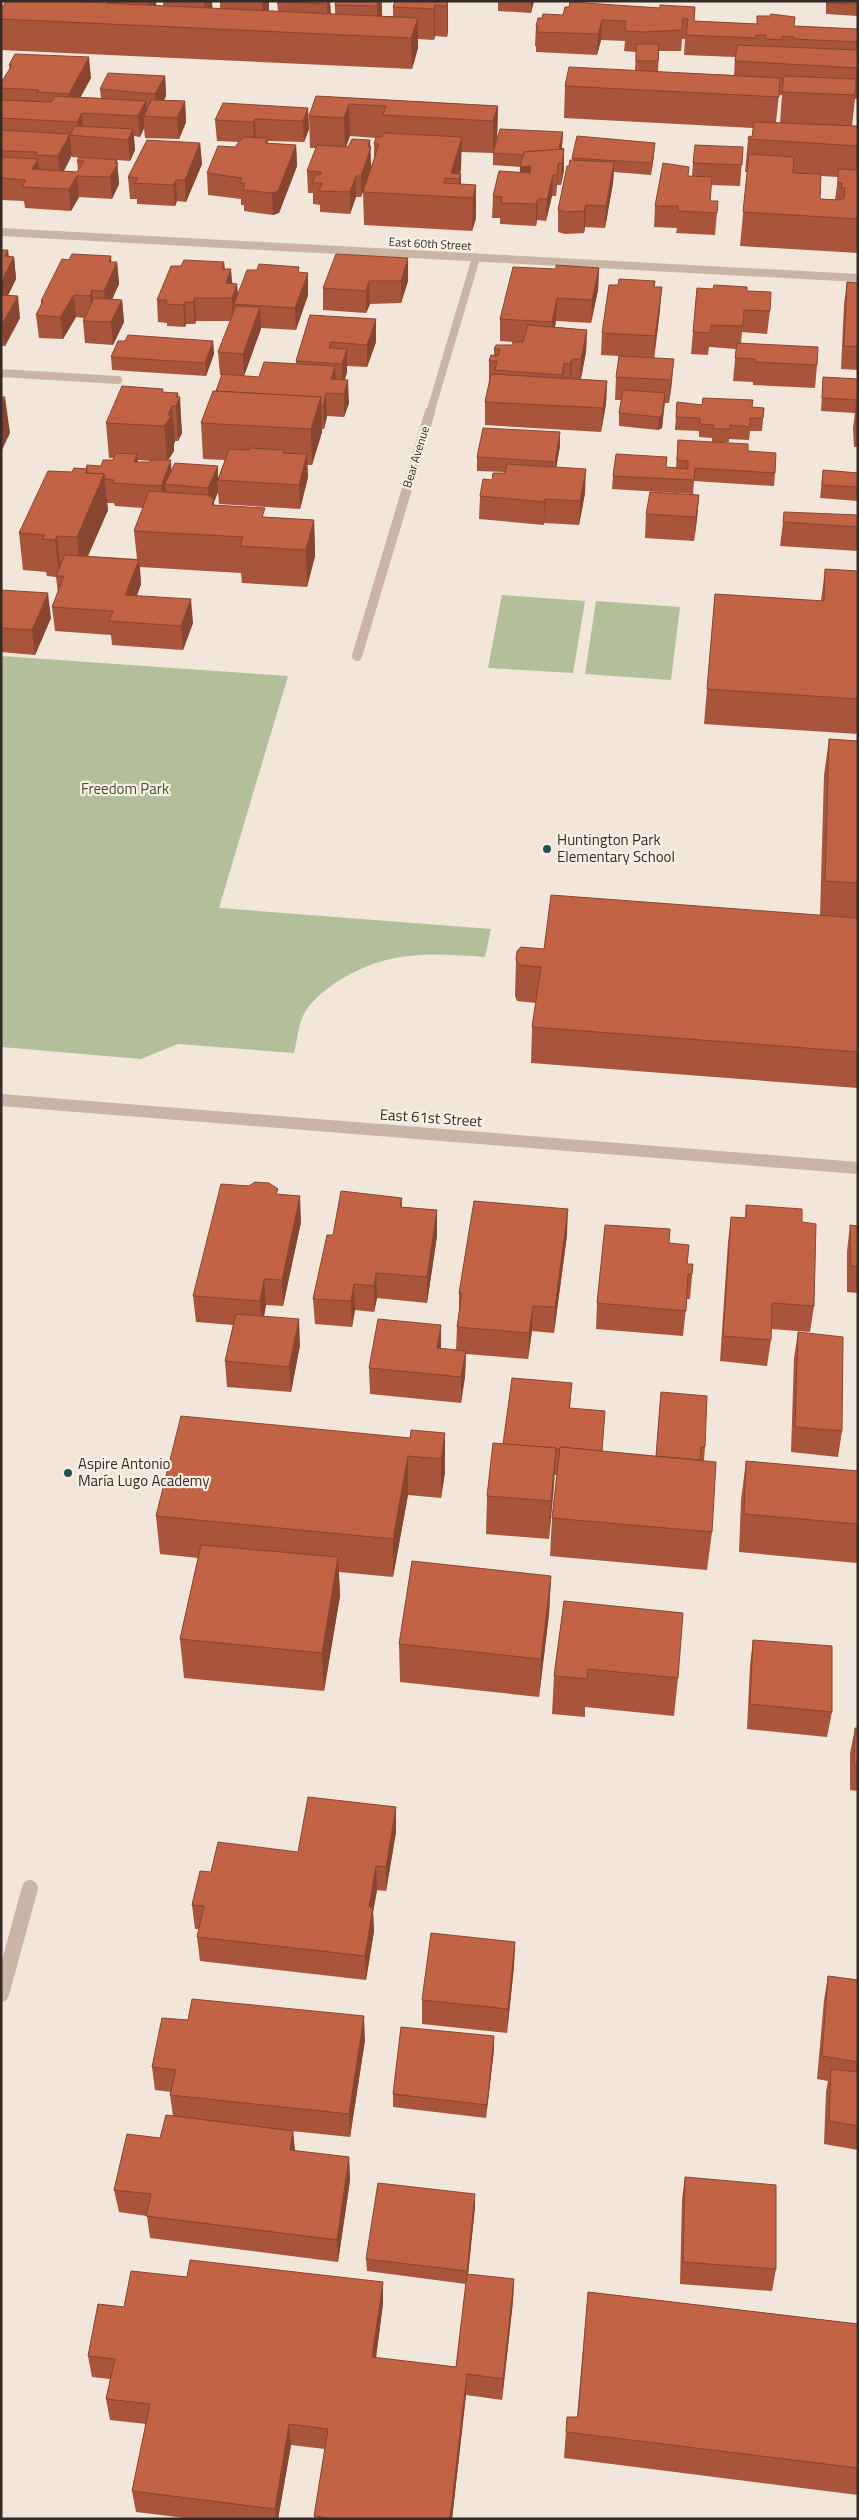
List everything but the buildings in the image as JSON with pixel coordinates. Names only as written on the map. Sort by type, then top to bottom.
[{"type":"street","name":"East 60th Street","points":[[1,232],[858,278]]},
{"type":"street","name":"Bear Avenue","points":[[357,656],[476,258]]},
{"type":"street","points":[[1,373],[118,380]]},
{"type":"street","name":"East 61st Street","points":[[1,1100],[858,1168]]},
{"type":"street","points":[[1,1994],[30,1888]]},
{"type":"green space","points":[[502,595],[585,601],[573,673],[488,668]]},
{"type":"green space","points":[[596,601],[680,607],[671,680],[585,674]]},
{"type":"green space","name":"Freedom Park","points":[[1,656],[288,676],[219,908],[491,929],[485,957],[409,956],[374,964],[357,971],[328,988],[310,1005],[301,1020],[294,1053],[178,1044],[141,1059],[1,1047]]},
{"type":"place","name":"Huntington Park Elementary School","points":[[547,849]]},
{"type":"place","name":"Aspire Antonio María Lugo Academy","points":[[68,1473]]}]
